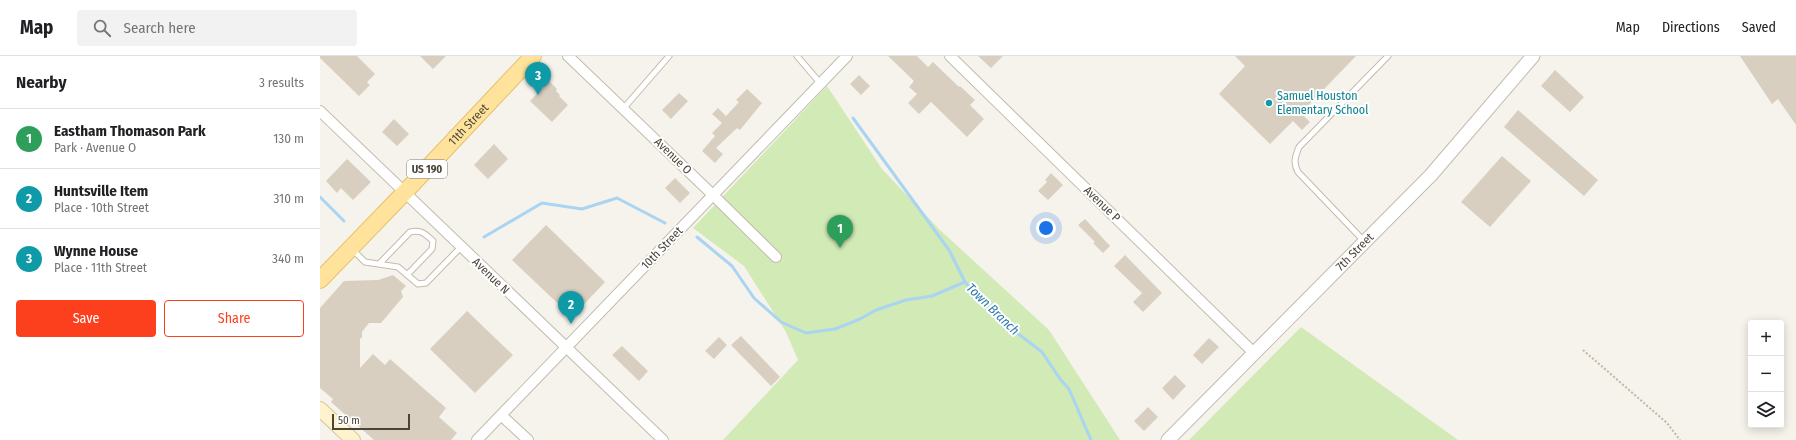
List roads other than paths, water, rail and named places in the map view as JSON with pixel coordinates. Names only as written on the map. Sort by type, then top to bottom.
[{"type":"main road","name":"11th Street","points":[[320,280],[533,56]]},
{"type":"main road","points":[[320,409],[353,440]]},
{"type":"street","name":"Avenue O","points":[[568,56],[713,195],[776,258]]},
{"type":"street","name":"10th Street","points":[[477,440],[848,56]]},
{"type":"street","name":"Avenue P","points":[[950,56],[1254,353]]},
{"type":"street","name":"7th Street","points":[[1168,440],[1431,175],[1533,56]]},
{"type":"street","name":"Avenue N","points":[[320,111],[662,440]]},
{"type":"street","points":[[501,415],[528,440]]},
{"type":"lane","points":[[623,109],[669,56]]},
{"type":"lane","points":[[798,56],[821,84]]},
{"type":"lane","points":[[1364,241],[1298,172],[1295,166],[1295,156],[1299,147],[1388,56]]},
{"type":"lane","points":[[380,263],[410,232],[417,230],[422,232],[433,241],[433,246],[407,275]]},
{"type":"lane","points":[[351,248],[365,262],[380,263],[398,267],[418,284],[426,283],[461,247]]},
{"type":"waterway","name":"Town Branch","points":[[853,118],[949,250],[965,282],[1004,323],[1042,352],[1060,379],[1069,389],[1091,440]]},
{"type":"waterway","points":[[320,197],[344,221]]},
{"type":"waterway","points":[[484,237],[542,203],[582,209],[617,198],[665,223]]},
{"type":"waterway","points":[[697,237],[732,266],[754,298],[781,322],[806,333],[835,329],[860,319],[876,310],[906,300],[932,296],[965,282]]},
{"type":"place","name":"Wynne House","points":[[538,95]]},
{"type":"place","name":"Samuel Houston Elementary School","points":[[1269,103]]},
{"type":"place","name":"Eastham Thomason Park","points":[[840,248]]},
{"type":"place","name":"Huntsville Item","points":[[571,324]]}]
